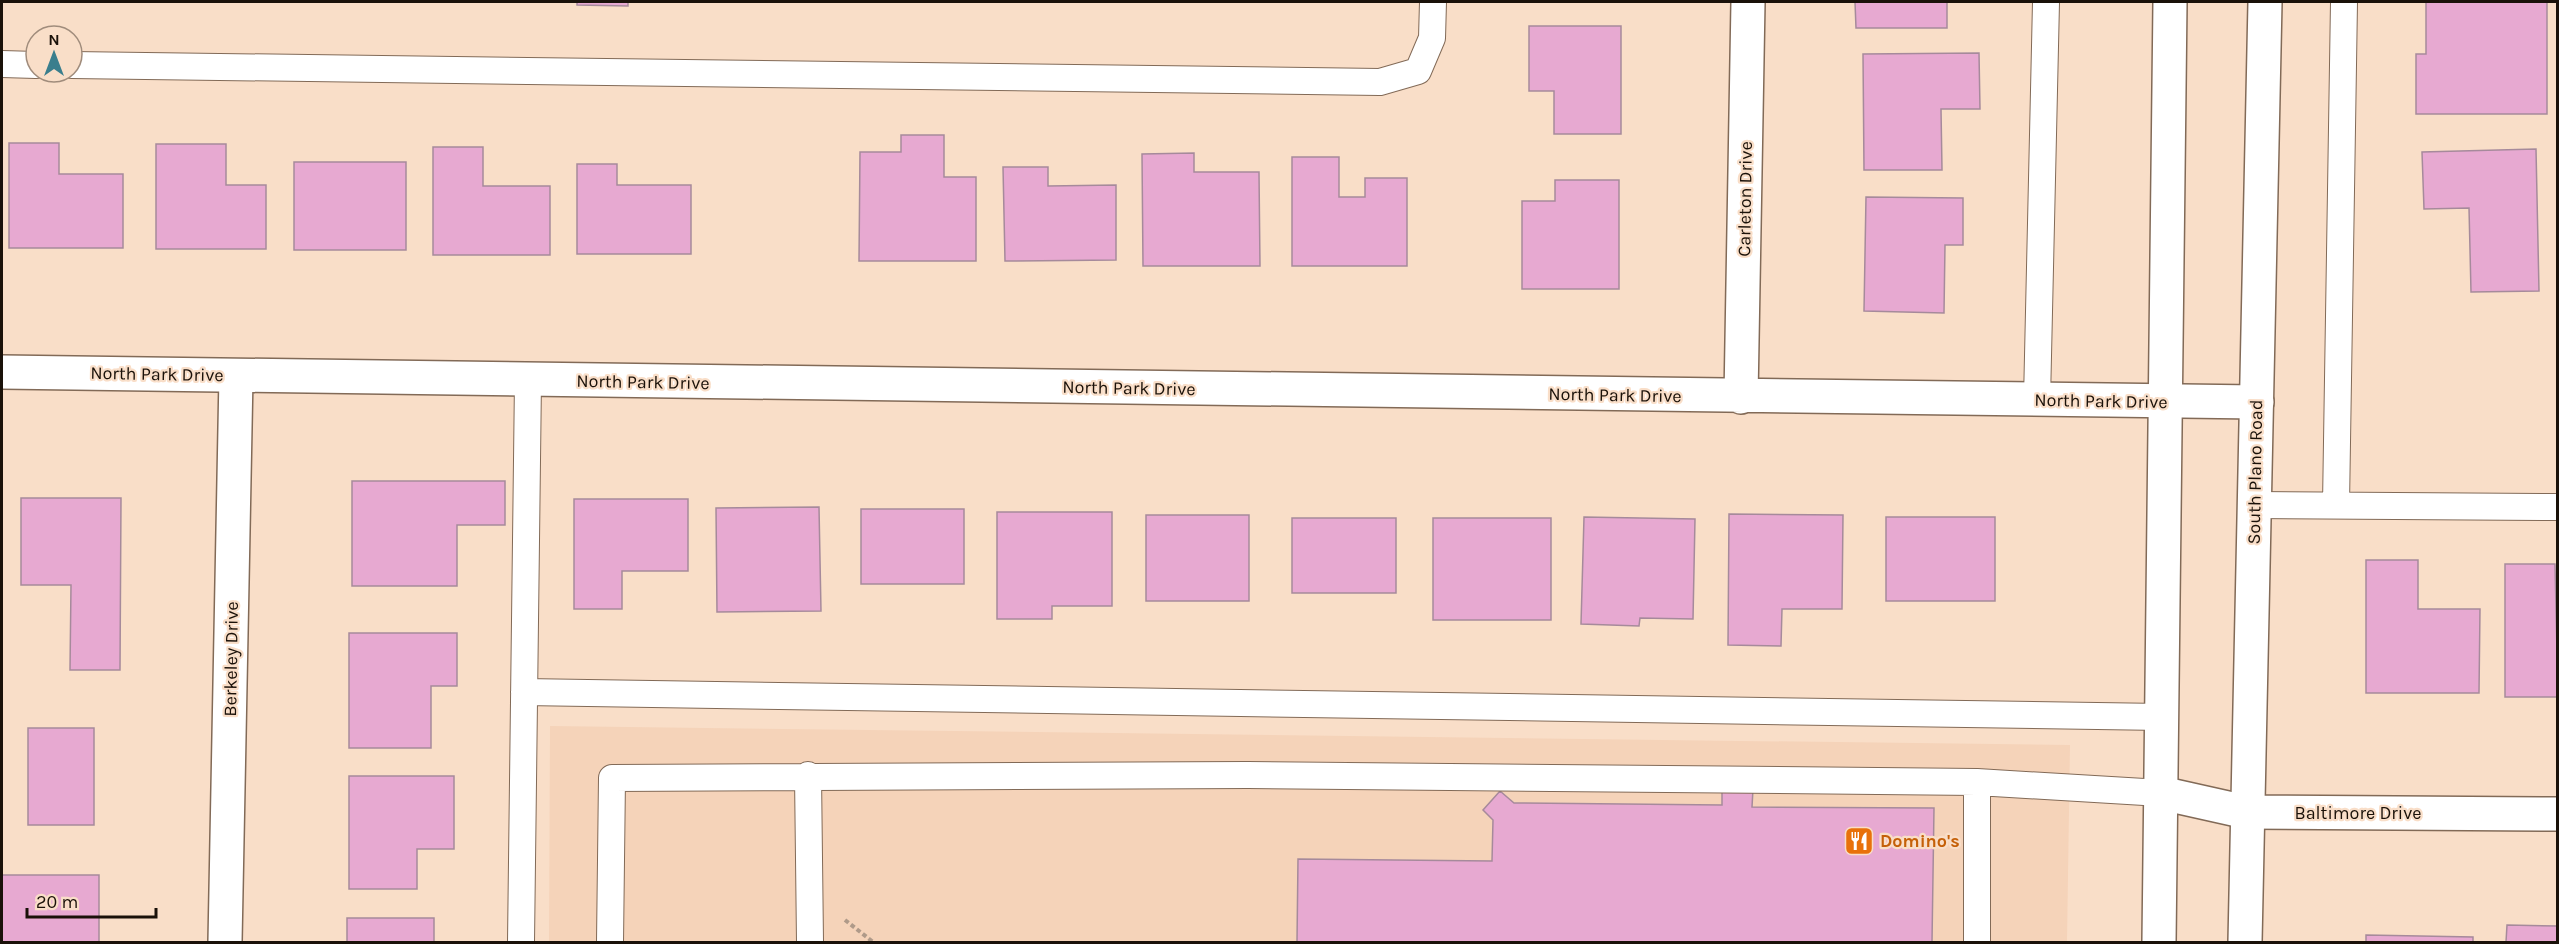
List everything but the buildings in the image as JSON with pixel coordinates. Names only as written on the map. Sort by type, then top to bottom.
[{"type":"street","name":"Carleton Drive","points":[[1741,397],[1748,2]]},
{"type":"street","points":[[2159,942],[2170,2]]},
{"type":"street","name":"South Plano Road","points":[[2245,942],[2265,2]]},
{"type":"street","name":"North Park Drive","points":[[2,372],[1741,397],[2257,402]]},
{"type":"street","name":"Berkeley Drive","points":[[225,942],[236,376]]},
{"type":"street","name":"Baltimore Drive","points":[[2161,793],[2246,812],[2558,814]]},
{"type":"lane","points":[[84,65],[1380,82],[1418,71],[1432,38],[1433,2]]},
{"type":"lane","points":[[2037,400],[2046,2]]},
{"type":"lane","points":[[2336,506],[2344,2]]},
{"type":"lane","points":[[2,64],[24,65]]},
{"type":"lane","points":[[521,942],[528,380]]},
{"type":"lane","points":[[2254,505],[2558,507]]},
{"type":"lane","points":[[524,692],[2162,717]]},
{"type":"lane","points":[[610,942],[612,778],[808,775],[1248,775],[1977,782],[2161,793]]},
{"type":"lane","points":[[808,775],[810,942]]},
{"type":"lane","points":[[1977,782],[1977,942]]},
{"type":"shaded area","points":[[550,726],[2070,745],[2067,942],[549,942]]},
{"type":"place","name":"Domino's","points":[[1859,841]]}]
